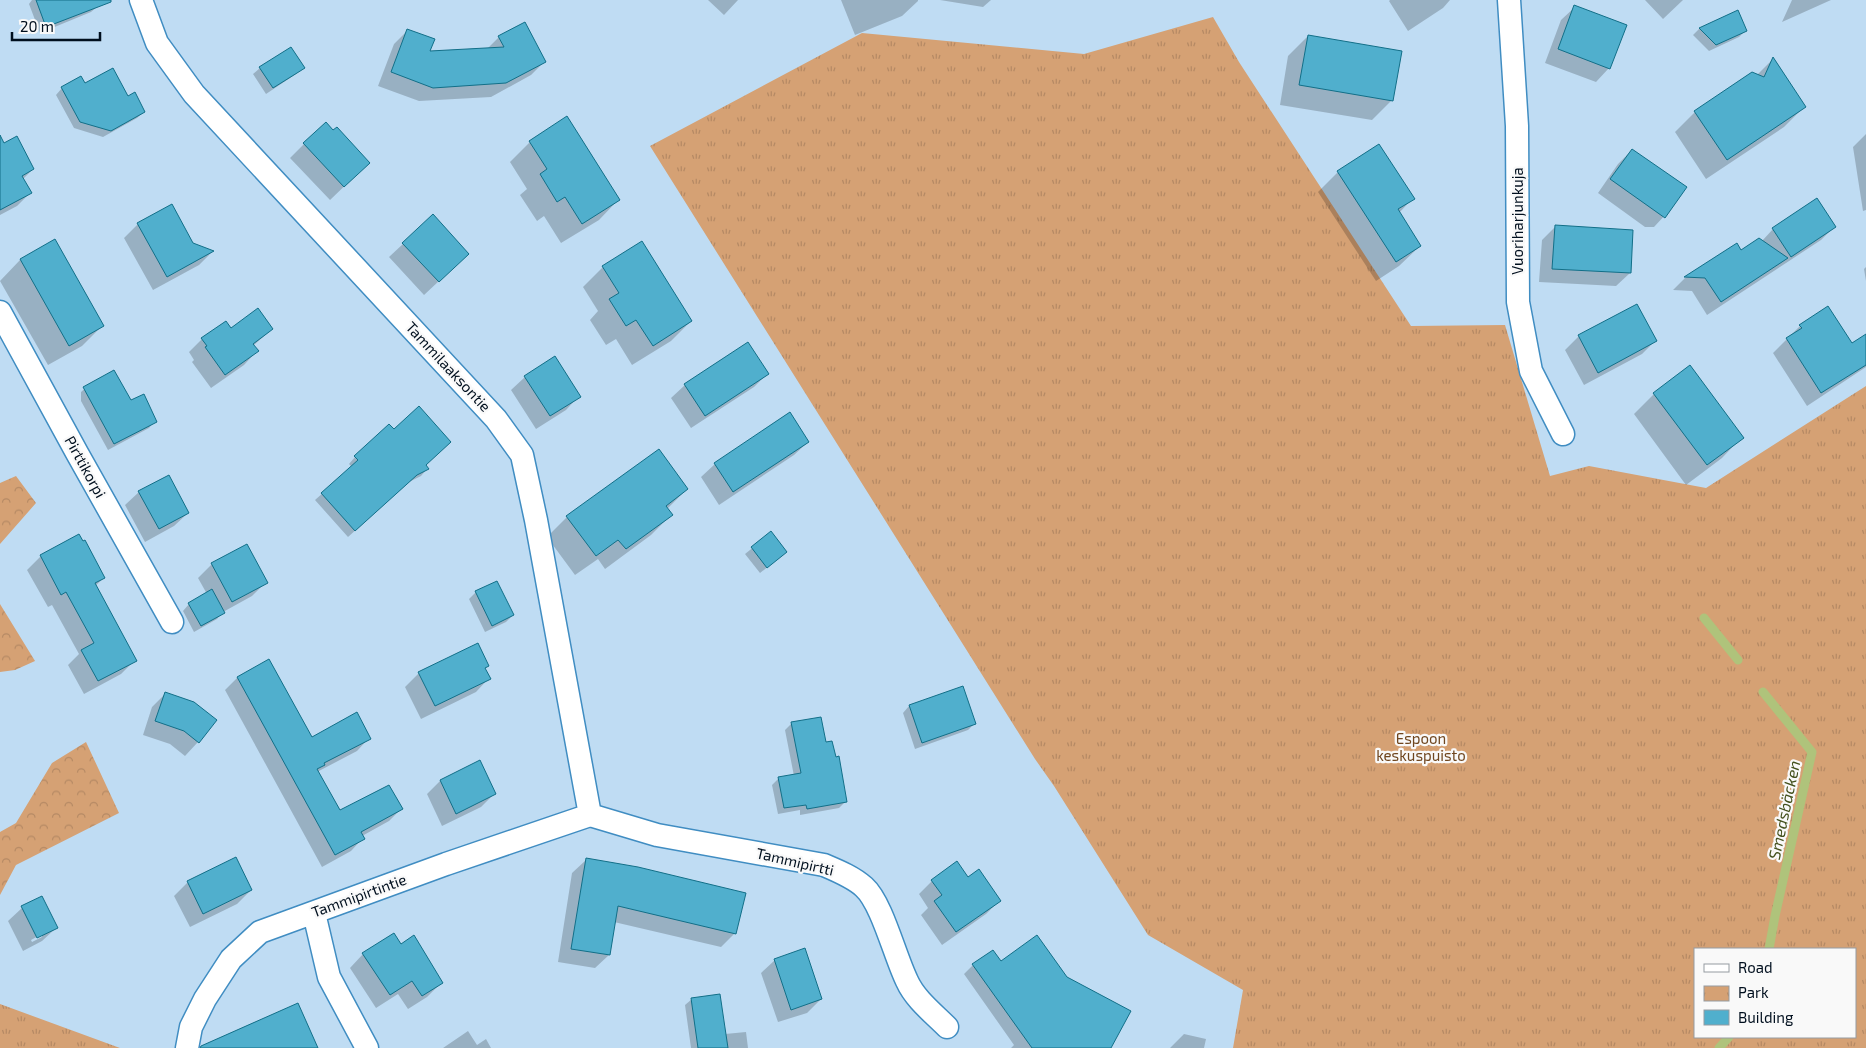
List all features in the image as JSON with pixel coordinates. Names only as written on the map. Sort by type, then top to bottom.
[{"type":"street","name":"Tammilaaksontie","points":[[141,0],[157,43],[194,94],[496,419],[522,455],[536,520],[590,815]]},
{"type":"street","name":"Vuoriharjunkuja","points":[[1509,0],[1517,126],[1518,302],[1531,371],[1563,434]]},
{"type":"street","name":"Pirttikorpi","points":[[0,312],[77,454],[172,622]]},
{"type":"street","name":"Tammipirtintie","points":[[187,1048],[191,1027],[205,999],[231,959],[260,932],[438,867],[590,815]]},
{"type":"street","name":"Tammipirtti","points":[[590,815],[657,835],[824,865],[845,874],[865,888],[880,911],[907,983],[924,1004],[947,1027]]},
{"type":"street","points":[[314,913],[329,976],[367,1048]]},
{"type":"green space","name":"Espoon keskuspuisto","points":[[1213,17],[1239,62],[1411,326],[1505,325],[1550,476],[1589,466],[1706,488],[1866,386],[1866,1048],[1233,1048],[1243,990],[1148,935],[1035,759],[650,146],[862,33],[1084,54]]},
{"type":"green space","points":[[16,476],[36,503],[0,544],[0,483]]},
{"type":"green space","points":[[0,604],[35,661],[15,670],[0,672]]},
{"type":"green space","points":[[86,742],[119,813],[16,865],[0,895],[0,832],[16,823],[52,763]]},
{"type":"green space","points":[[0,1004],[120,1048],[0,1048]]},
{"type":"building","points":[[36,0],[111,0],[111,2],[46,27]]},
{"type":"building","points":[[1574,5],[1627,25],[1610,69],[1558,49]]},
{"type":"building","points":[[1738,10],[1747,31],[1716,45],[1699,28]]},
{"type":"building","points":[[525,22],[546,62],[506,83],[433,88],[391,72],[407,29],[435,39],[430,51],[504,47],[498,36]]},
{"type":"building","points":[[1308,35],[1402,51],[1393,101],[1299,85]]},
{"type":"building","points":[[291,47],[305,68],[273,88],[259,67]]},
{"type":"building","points":[[1773,57],[1806,107],[1727,160],[1694,111],[1752,72],[1764,77]]},
{"type":"building","points":[[113,68],[128,96],[135,92],[145,112],[111,131],[80,122],[61,87],[81,76],[85,83]]},
{"type":"building","points":[[567,116],[620,200],[582,224],[565,197],[557,202],[540,174],[547,169],[529,141]]},
{"type":"building","points":[[326,122],[333,130],[337,127],[370,163],[344,187],[303,143]]},
{"type":"building","points":[[0,135],[4,143],[17,136],[34,169],[22,176],[32,193],[0,210]]},
{"type":"building","points":[[1379,144],[1415,199],[1398,209],[1421,246],[1396,262],[1337,171]]},
{"type":"building","points":[[1632,149],[1687,187],[1665,218],[1610,179]]},
{"type":"building","points":[[1817,198],[1836,227],[1791,257],[1772,228]]},
{"type":"building","points":[[172,204],[193,243],[214,251],[167,277],[137,223]]},
{"type":"building","points":[[433,214],[469,254],[439,282],[402,243]]},
{"type":"building","points":[[1555,225],[1633,230],[1631,273],[1552,269]]},
{"type":"building","points":[[1759,238],[1788,258],[1721,302],[1705,278],[1684,277],[1737,243],[1741,250]]},
{"type":"building","points":[[55,239],[104,326],[69,346],[20,259]]},
{"type":"building","points":[[642,241],[692,321],[653,346],[636,320],[626,326],[609,299],[619,293],[602,266]]},
{"type":"building","points":[[1637,304],[1657,341],[1598,373],[1578,335]]},
{"type":"building","points":[[1828,306],[1852,343],[1866,334],[1866,365],[1821,393],[1786,338],[1802,328],[1799,325]]},
{"type":"building","points":[[258,308],[273,329],[253,344],[259,351],[225,375],[205,347],[207,346],[201,338],[226,321],[231,328]]},
{"type":"building","points":[[748,342],[769,374],[705,416],[684,384]]},
{"type":"building","points":[[555,356],[581,397],[550,416],[524,376]]},
{"type":"building","points":[[1690,365],[1744,438],[1707,465],[1653,393]]},
{"type":"building","points":[[114,370],[131,400],[144,394],[157,422],[114,444],[83,387]]},
{"type":"building","points":[[419,406],[451,442],[426,465],[429,469],[417,475],[355,531],[321,493],[358,460],[354,456],[389,424],[394,429]]},
{"type":"building","points":[[790,412],[809,442],[733,492],[714,463]]},
{"type":"building","points":[[659,449],[688,489],[666,506],[673,515],[626,549],[618,540],[596,556],[566,516]]},
{"type":"building","points":[[169,475],[189,513],[159,529],[138,491]]},
{"type":"building","points":[[771,531],[787,552],[767,568],[751,547]]},
{"type":"building","points":[[79,534],[83,541],[85,540],[105,578],[95,583],[137,661],[98,681],[81,650],[94,643],[66,592],[61,595],[40,555]]},
{"type":"building","points":[[247,544],[268,583],[232,602],[211,563]]},
{"type":"building","points":[[497,581],[514,615],[492,626],[475,591]]},
{"type":"building","points":[[212,589],[225,613],[201,626],[188,603]]},
{"type":"building","points":[[478,643],[489,666],[485,668],[491,679],[435,706],[418,672]]},
{"type":"building","points":[[269,659],[312,737],[357,712],[371,739],[324,763],[325,765],[317,769],[340,810],[389,785],[403,809],[361,832],[365,839],[335,855],[237,677]]},
{"type":"building","points":[[963,686],[976,724],[922,743],[909,705]]},
{"type":"building","points":[[165,692],[194,702],[217,720],[199,743],[184,731],[155,721]]},
{"type":"building","points":[[821,717],[826,742],[832,741],[836,757],[839,756],[847,802],[807,809],[806,805],[784,808],[778,777],[801,773],[791,722]]},
{"type":"building","points":[[480,760],[496,794],[456,814],[440,780]]},
{"type":"building","points":[[236,857],[252,890],[203,914],[187,881]]},
{"type":"building","points":[[586,858],[638,867],[746,893],[736,934],[618,906],[610,955],[571,949]]},
{"type":"building","points":[[957,861],[968,877],[979,869],[1001,901],[956,932],[934,901],[942,895],[931,880]]},
{"type":"building","points":[[42,896],[58,928],[37,938],[21,906]]},
{"type":"building","points":[[394,933],[401,944],[414,935],[443,983],[422,996],[412,981],[390,995],[362,953]]},
{"type":"building","points":[[1037,935],[1067,977],[1131,1011],[1111,1048],[1032,1048],[972,964],[993,950],[1001,961]]},
{"type":"building","points":[[805,948],[822,999],[791,1010],[774,959]]},
{"type":"building","points":[[720,994],[728,1048],[698,1048],[691,998]]},
{"type":"building","points":[[298,1003],[318,1048],[200,1048],[201,1046]]},
{"type":"waterway","name":"Smedsbäcken","points":[[1704,618],[1738,660]]},
{"type":"waterway","name":"Smedsbäcken","points":[[1763,692],[1812,752],[1769,948]]},
{"type":"waterway","name":"Smedsbäcken","points":[[1719,1048],[1728,1038]]}]
